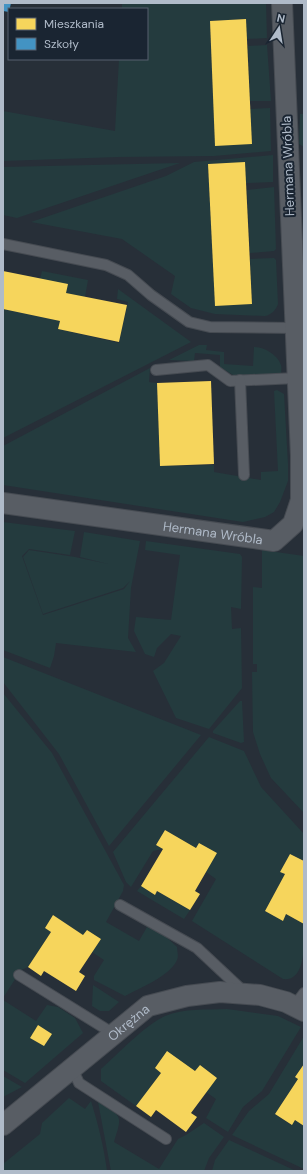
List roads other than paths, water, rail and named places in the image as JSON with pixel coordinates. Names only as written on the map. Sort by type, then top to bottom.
[{"type":"street","name":"Hermana Wróbla","points":[[3,503],[274,541],[293,524],[301,500],[301,456],[282,3]]},
{"type":"street","name":"Okrężna","points":[[5,1121],[148,1006],[187,996],[220,992],[260,995],[301,1003]]},
{"type":"lane","points":[[3,244],[106,265],[128,275],[151,295],[189,322],[210,327],[295,328]]},
{"type":"lane","points":[[156,370],[208,365],[230,380],[297,378]]},
{"type":"lane","points":[[240,380],[244,475]]},
{"type":"lane","points":[[120,905],[197,948],[246,994]]},
{"type":"lane","points":[[19,975],[114,1034]]},
{"type":"lane","points":[[72,1068],[79,1083],[134,1120],[166,1139]]}]
